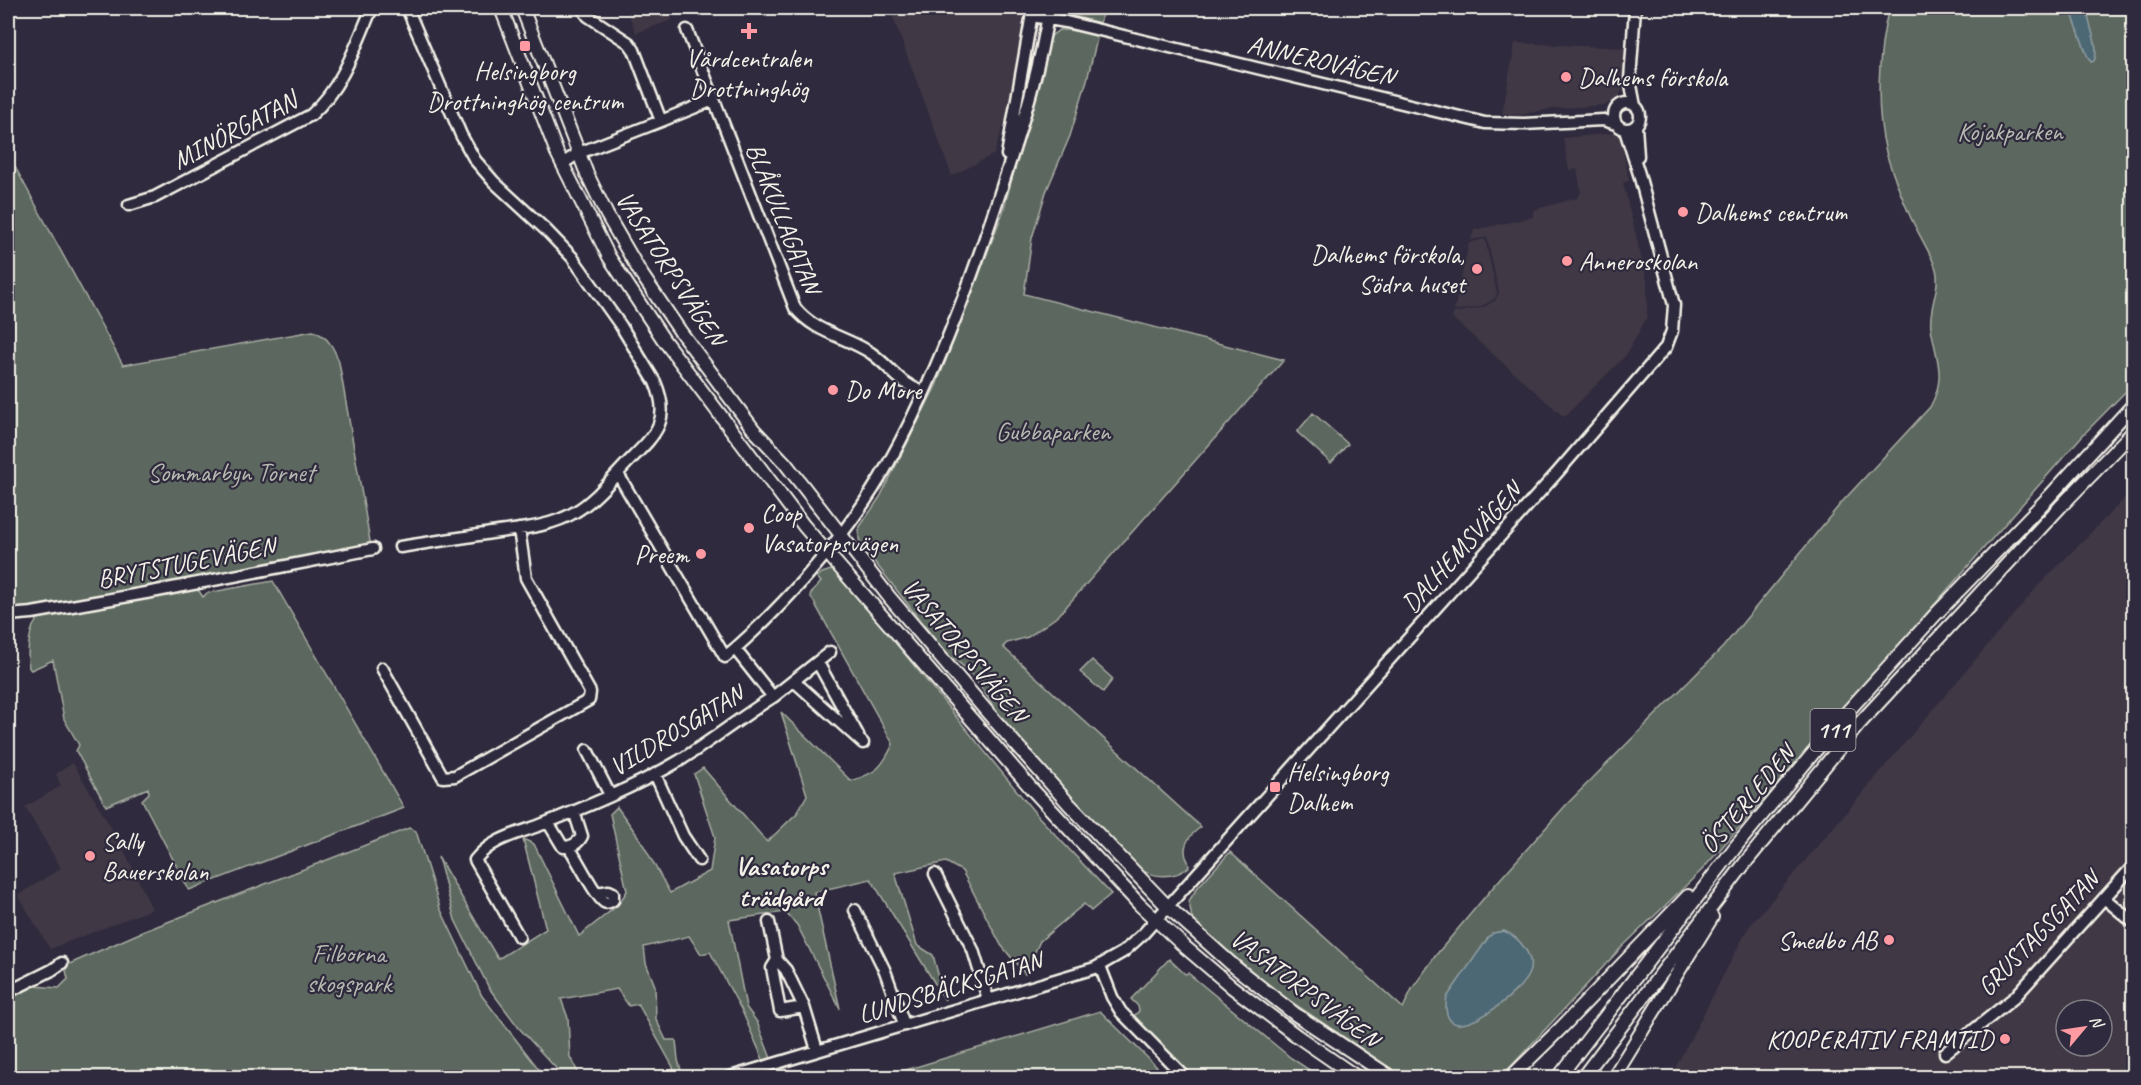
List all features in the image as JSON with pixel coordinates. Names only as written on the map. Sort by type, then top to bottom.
[{"type":"main road","name":"VASATORPSVÄGEN","points":[[501,8],[562,164],[609,257],[644,312],[826,552],[1024,780],[1096,859],[1156,920],[1185,948],[1258,1007],[1358,1077]]},
{"type":"main road","name":"VASATORPSVÄGEN","points":[[522,8],[579,153],[607,214],[635,264],[661,304],[754,430],[785,463],[919,633],[1095,833],[1168,908],[1236,968],[1295,1014],[1392,1077]]},
{"type":"main road","name":"ÖSTERLEDEN","points":[[1558,1077],[1737,845],[1849,710],[2133,404]]},
{"type":"main road","name":"ÖSTERLEDEN","points":[[1582,1077],[1745,863],[1859,724],[2133,431]]},
{"type":"main road","points":[[1510,1077],[1641,946],[1737,845]]},
{"type":"main road","points":[[1613,1077],[1745,863]]},
{"type":"street","name":"MINÖRGATAN","points":[[129,205],[155,197],[311,115],[331,94],[346,69],[372,8]]},
{"type":"street","points":[[400,547],[519,529],[557,520],[575,512],[588,503],[618,474],[658,428],[661,420],[661,404],[655,382],[621,326],[573,257],[494,182],[475,160],[460,135],[407,8]]},
{"type":"street","points":[[582,8],[588,16],[629,44],[634,50],[661,121]]},
{"type":"street","points":[[1631,87],[1614,118],[1620,127],[1636,126],[1640,118],[1631,87],[1635,8]]},
{"type":"street","points":[[1000,194],[1033,12]]},
{"type":"street","name":"ANNEROVÄGEN","points":[[1033,12],[1049,13],[1485,123],[1524,124],[1603,120],[1620,127]]},
{"type":"street","points":[[618,474],[725,657],[803,581],[841,534],[887,465],[923,392],[974,267],[1017,143],[1032,91],[1049,13]]},
{"type":"street","name":"BLÅKULLAGATAN","points":[[687,30],[795,308],[810,324],[870,353],[903,383],[923,392]]},
{"type":"street","points":[[562,164],[579,153],[713,100]]},
{"type":"street","points":[[1603,120],[1618,108],[1629,103],[1635,106]]},
{"type":"street","name":"DALHEMSVÄGEN","points":[[1636,126],[1639,174]]},
{"type":"street","name":"DALHEMSVÄGEN","points":[[1168,908],[1550,482],[1666,347],[1672,331],[1674,305],[1639,174],[1620,127]]},
{"type":"street","points":[[382,668],[443,777],[446,778],[456,776],[589,700],[590,692],[526,578],[519,529]]},
{"type":"street","name":"BRYTSTUGEVÄGEN","points":[[8,615],[32,613],[146,593],[373,549]]},
{"type":"street","name":"VILDROSGATAN","points":[[519,937],[475,860],[480,853],[493,843],[574,811],[655,774],[714,738],[773,697],[735,649]]},
{"type":"street","points":[[773,697],[830,652]]},
{"type":"street","points":[[794,681],[863,743],[818,663]]},
{"type":"street","name":"VILDROSGATAN","points":[[587,750],[610,795]]},
{"type":"street","points":[[655,774],[683,836],[699,860]]},
{"type":"street","points":[[548,822],[563,847],[570,847],[582,836],[574,811]]},
{"type":"street","points":[[570,847],[597,893]]},
{"type":"street","name":"GRUSTAGSGATAN","points":[[1945,1053],[2015,997],[2133,864]]},
{"type":"street","points":[[935,874],[973,950],[988,999]]},
{"type":"street","points":[[2104,898],[2133,923]]},
{"type":"street","name":"LUNDSBÄCKSGATAN","points":[[727,1077],[1100,966],[1123,952],[1168,908]]},
{"type":"street","points":[[855,909],[885,971],[904,1024]]},
{"type":"street","points":[[769,922],[777,960],[786,970],[804,1007],[817,1050]]},
{"type":"street","points":[[777,960],[772,968],[780,1011],[804,1007]]},
{"type":"street","points":[[8,992],[62,963]]},
{"type":"street","points":[[1100,966],[1120,1012],[1186,1077]]},
{"type":"shaded area","points":[[626,8],[667,8],[672,20],[636,33]]},
{"type":"shaded area","points":[[905,8],[1027,8],[1007,114],[994,154],[952,176],[891,12]]},
{"type":"shaded area","name":"Dalhems förskola","points":[[1515,43],[1624,48],[1622,91],[1616,100],[1605,105],[1549,109],[1519,115],[1502,114]]},
{"type":"shaded area","name":"Anneroskolan","points":[[1613,133],[1620,136],[1629,181],[1623,183],[1647,281],[1647,317],[1626,355],[1564,417],[1452,318],[1454,313],[1481,308],[1495,301],[1499,293],[1487,237],[1471,240],[1474,230],[1533,217],[1533,210],[1577,198],[1581,192],[1577,169],[1569,170],[1563,138]]},
{"type":"shaded area","name":"Dalhems förskola, Södra huset","points":[[1485,239],[1497,294],[1494,299],[1480,307],[1454,311],[1469,243]]},
{"type":"shaded area","points":[[2133,490],[2133,1077],[1670,1078],[1748,928],[2037,587]]},
{"type":"shaded area","name":"Sally Bauerskolan","points":[[73,763],[121,844],[152,909],[50,949],[18,895],[61,868],[25,807],[61,786],[56,774]]},
{"type":"green space","points":[[1062,8],[1104,8],[1100,23],[1069,15]]},
{"type":"green space","name":"Kojakparken","points":[[1889,8],[2133,8],[2133,384],[2082,436],[1702,870],[1620,949],[1501,1077],[1404,1077],[1280,994],[1201,929],[1192,919],[1189,901],[1197,888],[1230,852],[1403,1008],[1412,989],[1436,955],[1494,886],[1566,805],[1723,647],[1842,502],[1930,407],[1939,377],[1931,328],[1937,276],[1933,262],[1897,184],[1888,160],[1883,135],[1879,80],[1882,42]]},
{"type":"green space","name":"Gubbaparken","points":[[1059,30],[1098,35],[1070,136],[1046,192],[1032,238],[1024,294],[1284,360],[1058,616],[1028,637],[1007,643],[1003,647],[1201,827],[1186,844],[1185,852],[1189,867],[1177,874],[1164,876],[1150,874],[1134,865],[1065,791],[999,714],[971,674],[948,656],[859,539],[859,528],[880,497],[936,386],[1003,212],[1048,45],[1051,36]]},
{"type":"green space","name":"Sommarbyn Tornet","points":[[8,154],[123,365],[313,331],[326,339],[333,347],[339,362],[371,547],[36,607],[8,609]]},
{"type":"green space","points":[[1313,413],[1348,444],[1331,463],[1297,432]]},
{"type":"green space","points":[[831,570],[839,574],[1036,814],[1111,894],[1091,911],[1084,904],[1040,941],[1025,974],[1001,945],[962,871],[946,862],[895,873],[917,945],[933,955],[945,1000],[871,879],[814,892],[840,1009],[797,925],[785,912],[729,920],[746,1007],[757,1022],[772,1061],[765,1064],[742,1011],[710,952],[701,954],[689,936],[644,947],[646,963],[655,986],[656,1019],[666,1040],[676,1040],[683,1077],[674,1077],[673,1067],[638,1004],[629,1006],[617,989],[561,999],[568,1018],[570,1057],[580,1076],[591,1077],[564,1077],[519,1028],[489,988],[455,920],[438,857],[498,959],[546,929],[523,839],[534,844],[579,936],[618,905],[627,891],[610,814],[617,807],[640,839],[670,893],[710,871],[715,837],[694,774],[703,768],[767,842],[797,813],[807,795],[781,712],[851,781],[872,772],[885,759],[893,744],[810,595],[821,582],[817,577]]},
{"type":"green space","points":[[273,581],[404,808],[189,890],[142,800],[149,793],[148,788],[106,806],[76,751],[79,745],[64,719],[53,660],[31,670],[29,668],[28,648],[31,633],[40,617],[191,589],[199,591],[203,597],[207,593]]},
{"type":"green space","points":[[1092,660],[1113,679],[1103,692],[1080,672]]},
{"type":"green space","name":"Filborna skogspark","points":[[409,828],[416,831],[440,908],[482,996],[545,1077],[8,1078],[8,999],[34,986],[59,988],[68,979],[65,966],[142,932]]},
{"type":"green space","points":[[1169,959],[1291,1058],[1320,1077],[1191,1077],[1131,1019],[1139,1011],[1138,1006],[1131,999]]},
{"type":"green space","points":[[1100,1011],[1167,1077],[883,1077]]},
{"type":"water","points":[[2070,8],[2087,8],[2096,49],[2094,61],[2091,62],[2087,55]]},
{"type":"water","points":[[1504,931],[1525,948],[1530,961],[1528,975],[1516,990],[1497,1007],[1475,1020],[1453,1023],[1447,1013],[1447,997],[1488,938],[1493,933]]},
{"type":"place","name":"Vårdcentralen Drottninghög","points":[[749,31]]},
{"type":"place","name":"Helsingborg Drottninghög centrum","points":[[525,46]]},
{"type":"place","name":"Dalhems förskola","points":[[1566,77]]},
{"type":"place","name":"Dalhems centrum","points":[[1683,212]]},
{"type":"place","name":"Anneroskolan","points":[[1567,261]]},
{"type":"place","name":"Dalhems förskola, Södra huset","points":[[1477,269]]},
{"type":"place","name":"Do More","points":[[833,390]]},
{"type":"place","name":"Coop Vasatorpsvägen","points":[[749,528]]},
{"type":"place","name":"Preem","points":[[701,554]]},
{"type":"place","name":"Helsingborg Dalhem","points":[[1275,787]]},
{"type":"place","name":"Sally Bauerskolan","points":[[90,856]]},
{"type":"place","name":"Smedbo AB","points":[[1889,940]]},
{"type":"place","name":"KOOPERATIV FRAMTID","points":[[2005,1039]]},
{"type":"district","name":"Vasatorps trädgård","points":[[781,882]]}]
